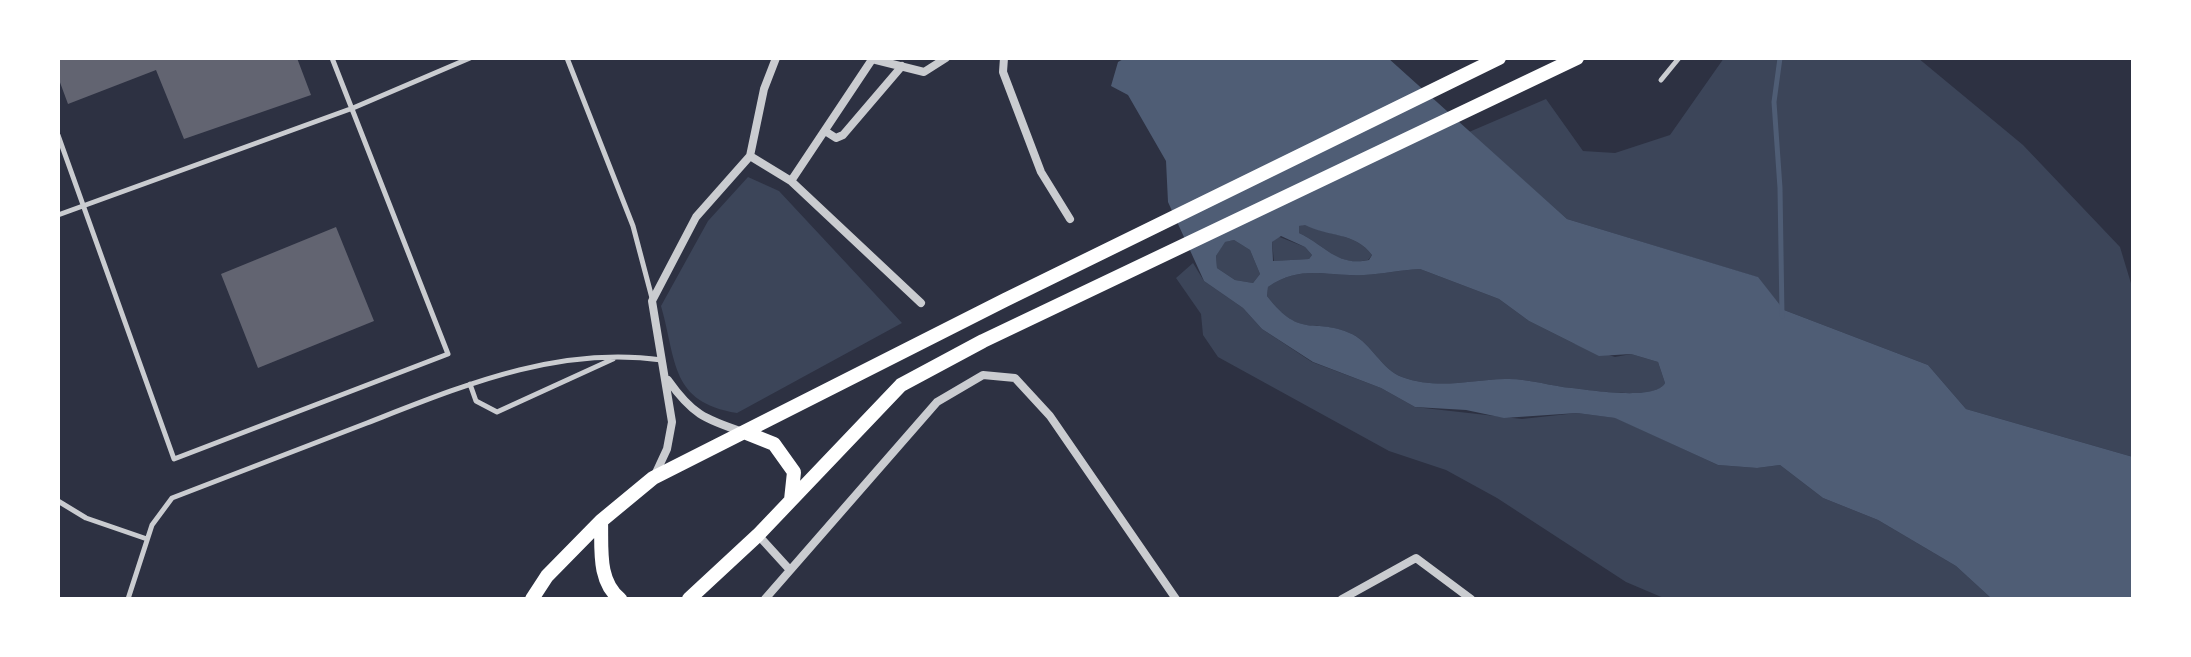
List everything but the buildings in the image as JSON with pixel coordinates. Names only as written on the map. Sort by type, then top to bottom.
[{"type":"main road","points":[[532,599],[547,576],[601,521],[653,478],[975,318],[1005,300],[1499,58]]},
{"type":"main road","points":[[689,599],[758,535],[901,385],[983,341],[1577,58]]},
{"type":"main road","points":[[744,432],[774,444],[794,472],[791,500]]},
{"type":"main road","points":[[601,521],[602,568],[613,594],[620,599]]},
{"type":"street","points":[[653,478],[667,449],[672,422],[652,301],[696,217],[750,156],[764,89],[776,58]]},
{"type":"street","points":[[791,181],[872,58],[924,72],[946,58]]},
{"type":"street","points":[[1004,58],[1003,72],[1041,172],[1070,219]]},
{"type":"street","points":[[825,131],[836,138],[843,135],[902,66]]},
{"type":"street","points":[[750,156],[791,181],[921,303]]},
{"type":"street","points":[[765,599],[937,402],[983,375],[1015,378],[1050,416],[1176,599]]},
{"type":"street","points":[[667,380],[689,410],[709,421],[744,432]]},
{"type":"street","points":[[758,535],[789,569]]},
{"type":"street","points":[[1342,599],[1416,558],[1471,599]]},
{"type":"street","points":[[702,599],[709,583]]},
{"type":"lane","points":[[58,135],[174,459],[448,354],[332,58]]},
{"type":"lane","points":[[58,215],[353,108],[470,58]]},
{"type":"lane","points":[[567,58],[633,226],[652,301]]},
{"type":"lane","points":[[1661,80],[1679,58]]},
{"type":"lane","points":[[128,599],[152,525],[172,498],[470,383],[549,362],[617,357],[663,361]]},
{"type":"lane","points":[[470,383],[476,401],[497,412],[617,357]]},
{"type":"lane","points":[[58,501],[86,518],[147,539]]},
{"type":"shaded area","points":[[1125,58],[1388,58],[1567,219],[1758,277],[1784,310],[1928,365],[1966,409],[2133,457],[2133,599],[1992,599],[1956,566],[1878,520],[1823,498],[1780,465],[1757,468],[1718,465],[1615,418],[1577,413],[1504,418],[1466,410],[1415,407],[1381,388],[1313,362],[1262,329],[1243,308],[1204,281],[1168,202],[1166,161],[1128,95],[1111,86],[1118,62]],"holes":[[[1305,225],[1358,242],[1372,255],[1369,260],[1340,258],[1299,233],[1299,226]],[[1281,236],[1305,247],[1312,255],[1309,259],[1273,261],[1272,242]],[[1234,240],[1250,250],[1260,274],[1253,283],[1235,280],[1217,268],[1216,256],[1225,242]],[[1420,269],[1499,299],[1529,321],[1599,356],[1631,354],[1658,362],[1665,383],[1649,392],[1622,393],[1513,379],[1441,384],[1415,381],[1395,374],[1359,338],[1339,329],[1299,323],[1279,310],[1267,296],[1268,287],[1292,276],[1314,273],[1364,275]]]},
{"type":"shaded area","points":[[1724,58],[1918,58],[2023,145],[2120,247],[2133,290],[2133,457],[1966,409],[1928,365],[1784,310],[1757,277],[1567,219],[1469,132],[1546,99],[1583,151],[1615,153],[1670,135]]},
{"type":"shaded area","points":[[748,177],[779,191],[902,323],[737,413],[715,408],[699,400],[688,389],[674,362],[661,306],[708,221]]},
{"type":"shaded area","points":[[1305,224],[1358,242],[1372,255],[1368,260],[1357,261],[1339,258],[1299,233],[1299,226]]},
{"type":"shaded area","points":[[1277,236],[1305,247],[1312,255],[1309,259],[1274,261],[1272,242]]},
{"type":"shaded area","points":[[1234,240],[1250,250],[1260,274],[1253,283],[1235,280],[1217,268],[1216,256],[1224,242]]},
{"type":"shaded area","points":[[1193,263],[1204,281],[1243,308],[1262,329],[1312,362],[1381,388],[1415,407],[1522,419],[1577,413],[1616,418],[1718,465],[1757,468],[1780,465],[1823,498],[1878,520],[1956,566],[1992,599],[1666,599],[1626,582],[1497,498],[1446,470],[1389,451],[1218,357],[1203,335],[1201,314],[1176,278]]},
{"type":"shaded area","points":[[1420,269],[1499,299],[1529,321],[1573,343],[1615,357],[1631,354],[1658,362],[1665,383],[1649,392],[1622,393],[1513,379],[1441,384],[1415,381],[1395,374],[1359,338],[1338,329],[1299,323],[1279,310],[1267,296],[1268,287],[1303,274],[1364,275]]},
{"type":"waterway","points":[[1780,58],[1774,102],[1780,188],[1782,316]]}]
